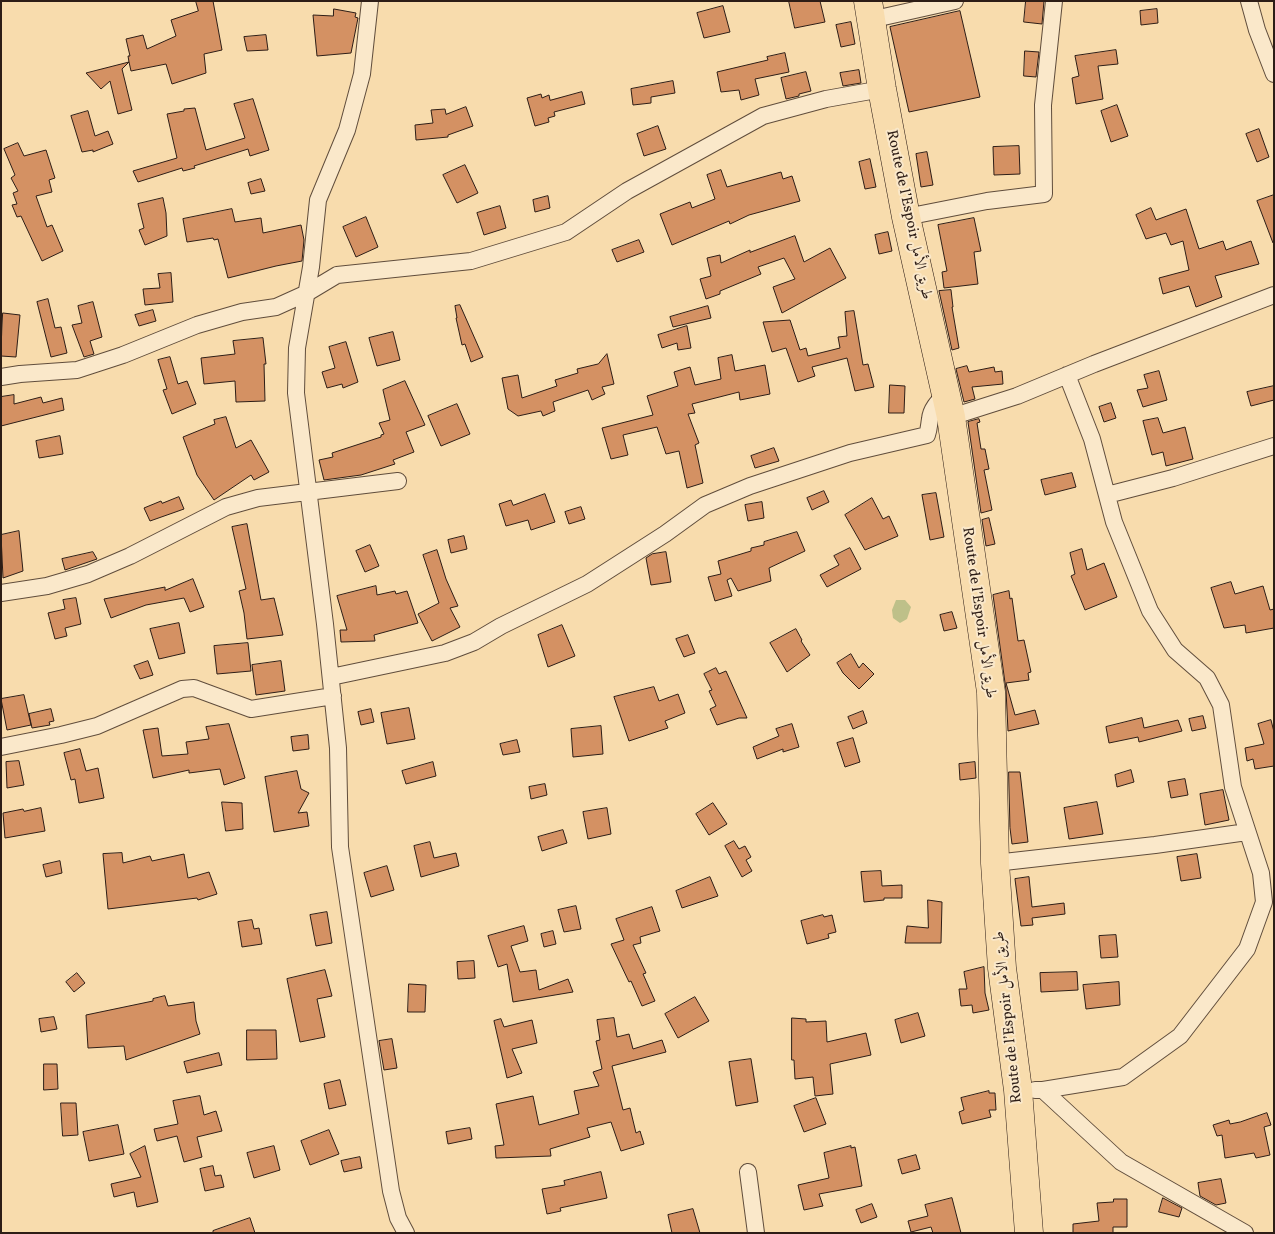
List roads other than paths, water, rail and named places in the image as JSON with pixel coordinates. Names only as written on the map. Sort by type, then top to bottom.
[{"type":"highway","name":"Route de l’Espoir طريق الأمل","points":[[869,11],[906,217],[949,406],[991,692],[995,863],[1002,968],[1030,1090],[1029,1233]]},
{"type":"street","points":[[370,1],[362,74],[347,130],[318,200],[307,293],[297,348],[296,393],[333,696],[338,748],[340,847],[391,1191],[398,1218],[406,1233]]},
{"type":"street","points":[[869,11],[955,1]]},
{"type":"street","points":[[906,217],[988,201],[1044,194],[1043,105],[1054,1]]},
{"type":"street","points":[[1249,1],[1267,35],[1274,74]]},
{"type":"street","points":[[1,377],[77,370],[123,355],[197,325],[242,312],[276,307],[307,293],[337,275],[471,261],[566,232],[627,191],[763,116],[826,100],[882,89]]},
{"type":"street","points":[[331,677],[444,653],[474,642],[501,626],[587,584],[665,534],[705,504],[750,486],[850,454],[927,436],[930,429],[930,417],[935,404],[949,406],[1017,396],[1274,295]]},
{"type":"street","points":[[1030,1090],[1123,1077],[1180,1036],[1247,949],[1269,900],[1233,787],[1221,705],[1207,678],[1175,650],[1150,611],[1114,522],[1092,439],[1067,375]]},
{"type":"street","points":[[1107,495],[1173,478],[1274,446]]},
{"type":"street","points":[[1,594],[47,586],[88,574],[130,556],[226,507],[258,498],[398,481]]},
{"type":"street","points":[[1,747],[97,726],[182,689],[194,688],[251,709],[333,696]]},
{"type":"street","points":[[995,863],[1248,832]]},
{"type":"street","points":[[1030,1090],[1121,1162],[1245,1233]]},
{"type":"street","points":[[748,1172],[756,1233]]}]
